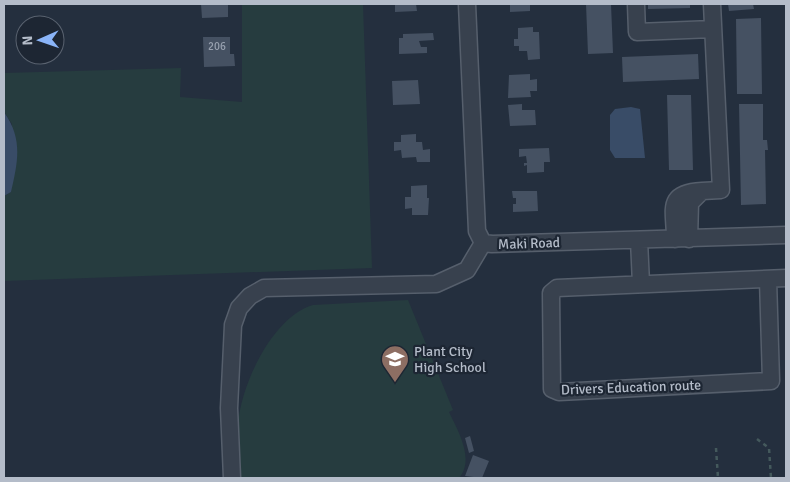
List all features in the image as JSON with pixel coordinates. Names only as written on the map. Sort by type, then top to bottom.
[{"type":"street","name":"Maki Road","points":[[467,4],[477,232],[483,243],[786,235]]},
{"type":"street","points":[[636,4],[637,32],[713,29]]},
{"type":"street","points":[[682,239],[682,212],[702,191],[721,190],[712,4]]},
{"type":"street","points":[[639,240],[641,284]]},
{"type":"street","points":[[232,478],[229,408],[233,326],[239,308],[250,296],[264,288],[436,284],[467,270],[483,243]]},
{"type":"street","name":"Drivers Education route","points":[[768,279],[771,381],[559,392],[552,388],[551,293],[557,288],[786,278]]},
{"type":"path","points":[[757,439],[769,448],[771,478]]},
{"type":"path","points":[[716,448],[718,478]]},
{"type":"green space","points":[[242,4],[363,4],[372,268],[4,281],[4,196],[11,192],[12,124],[4,112],[4,73],[181,68],[180,97],[242,102]]},
{"type":"green space","points":[[408,300],[453,410],[449,412],[457,428],[465,454],[464,470],[459,478],[238,478],[237,431],[240,408],[245,391],[261,354],[284,323],[298,312],[313,305]]},
{"type":"water","points":[[631,107],[640,109],[645,158],[615,158],[610,150],[610,115],[615,109]]},
{"type":"water","points":[[4,112],[14,132],[17,160],[11,192],[4,196]]},
{"type":"building","points":[[201,4],[228,4],[228,17],[202,18]]},
{"type":"building","points":[[395,4],[416,4],[417,11],[395,12]]},
{"type":"building","points":[[510,4],[530,4],[530,11],[510,12]]},
{"type":"building","points":[[586,4],[611,4],[613,53],[588,54]]},
{"type":"building","points":[[648,4],[690,4],[690,8],[648,9]]},
{"type":"building","points":[[728,4],[753,4],[754,9],[729,11]]},
{"type":"building","points":[[761,18],[762,94],[737,94],[736,19]]},
{"type":"building","points":[[533,27],[533,32],[539,32],[540,59],[528,60],[527,51],[519,51],[519,46],[514,46],[514,39],[518,39],[518,28]]},
{"type":"building","points":[[433,33],[434,40],[419,41],[421,47],[427,47],[427,53],[399,54],[399,38],[403,38],[403,34]]},
{"type":"building","points":[[203,37],[230,37],[230,54],[234,54],[235,66],[204,67]]},
{"type":"building","points":[[698,54],[699,79],[623,82],[622,57]]},
{"type":"building","points":[[530,74],[530,80],[537,79],[537,91],[530,91],[531,97],[508,98],[509,75]]},
{"type":"building","points":[[418,80],[420,104],[393,105],[392,81]]},
{"type":"building","points":[[667,95],[691,95],[693,170],[669,170]]},
{"type":"building","points":[[522,104],[522,110],[535,110],[536,125],[510,126],[508,105]]},
{"type":"building","points":[[739,104],[763,104],[763,140],[767,140],[768,150],[765,150],[766,204],[741,205]]},
{"type":"building","points":[[416,134],[416,142],[422,142],[423,150],[430,149],[430,162],[417,162],[416,157],[402,158],[401,150],[394,151],[394,142],[401,142],[401,135]]},
{"type":"building","points":[[549,148],[550,162],[544,162],[544,172],[527,173],[527,165],[524,166],[524,163],[527,163],[526,156],[519,157],[519,149]]},
{"type":"building","points":[[427,185],[427,198],[429,198],[428,215],[412,215],[412,208],[405,209],[405,197],[411,197],[411,186]]},
{"type":"building","points":[[512,191],[537,191],[538,211],[513,212],[513,204],[516,204],[516,198],[513,198]]},
{"type":"building","points":[[470,436],[474,451],[469,453],[465,438]]},
{"type":"building","points":[[473,455],[489,461],[482,478],[465,476]]},
{"type":"place","name":"Plant City High School","points":[[395,383]]}]
